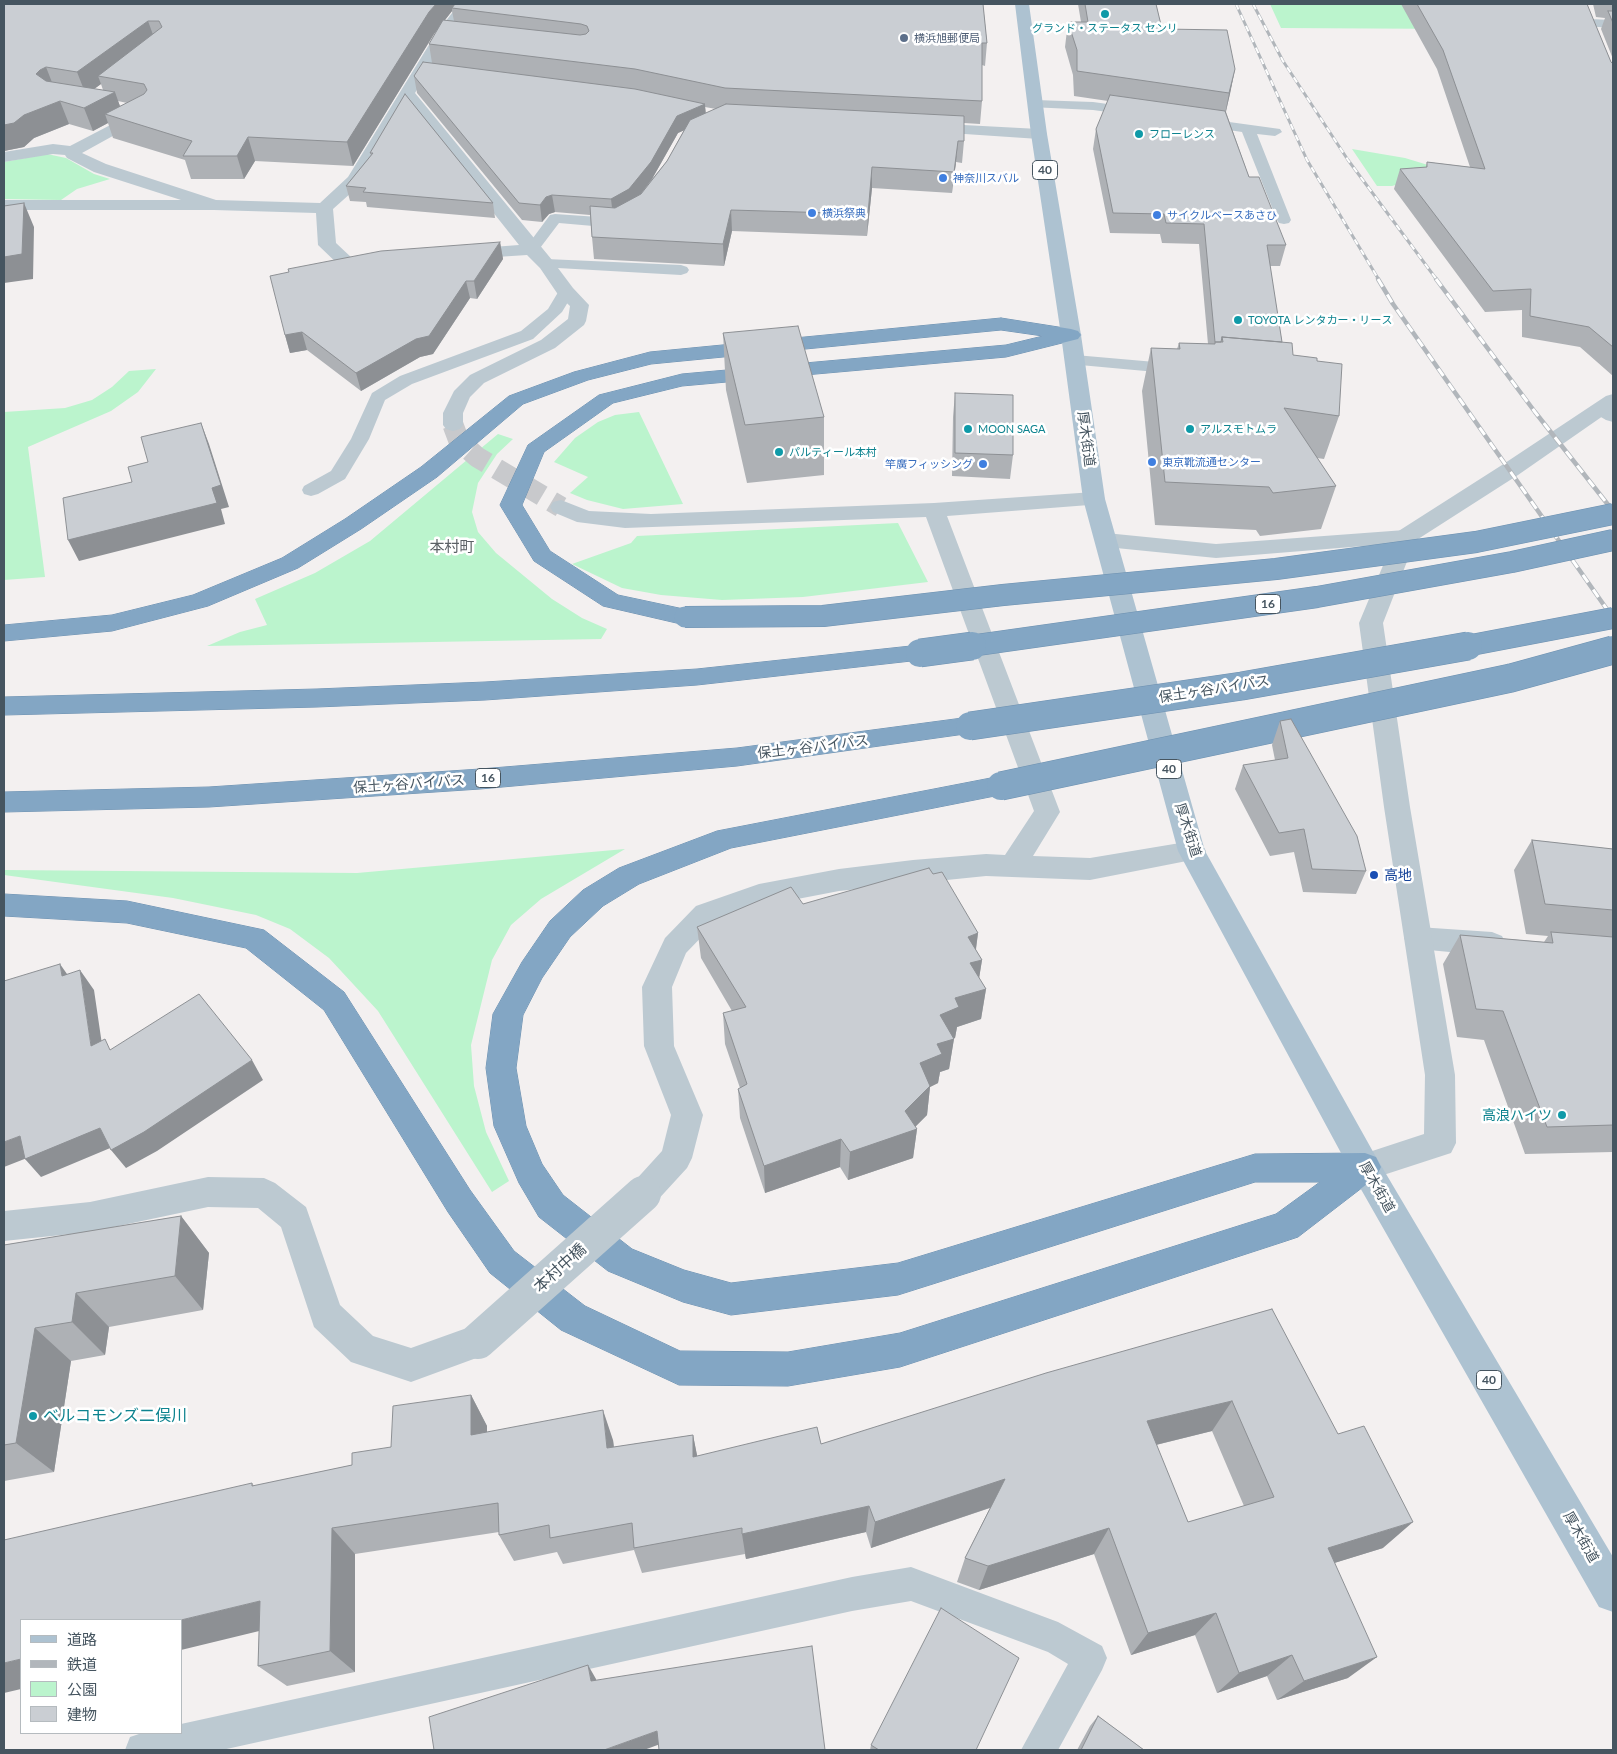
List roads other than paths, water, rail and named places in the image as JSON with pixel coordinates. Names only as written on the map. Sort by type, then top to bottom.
[{"type":"highway","points":[[4,633],[121,620],[200,601],[290,563],[353,524],[428,472],[516,400],[581,376],[650,358],[1001,324],[1071,335]]},
{"type":"highway","points":[[1071,335],[1006,351],[682,380],[606,399],[535,449],[511,505],[542,556],[611,601],[685,616],[823,616],[1003,595],[1276,569],[1476,542],[1613,514]]},
{"type":"highway","name":"16","points":[[4,706],[317,698],[486,691],[697,678],[920,653],[1317,597],[1512,562],[1613,540]]},
{"type":"highway","name":"保土ヶ谷バイパス","points":[[4,802],[209,797],[480,779],[737,756],[970,726],[1242,686],[1613,618]]},
{"type":"highway","points":[[1365,1167],[1255,1168],[898,1278],[731,1299],[682,1286],[620,1260],[551,1206],[530,1172],[510,1126],[500,1068],[508,1014],[532,970],[560,929],[593,898],[629,876],[727,838],[1001,786],[1510,678],[1613,650]]},
{"type":"highway","points":[[4,905],[127,912],[254,938],[334,1001],[459,1201],[502,1262],[573,1318],[680,1368],[788,1369],[900,1350],[1286,1226],[1365,1167]]},
{"type":"main road","name":"厚木街道","points":[[1022,4],[1039,134],[1075,360],[1094,499],[1192,851],[1365,1167],[1613,1593]]},
{"type":"street","points":[[4,206],[214,205],[324,208],[355,180],[408,95],[442,35],[466,4]]},
{"type":"street","points":[[1596,41],[1588,18],[1613,24]]},
{"type":"street","points":[[442,35],[461,38]]},
{"type":"street","points":[[422,71],[442,73]]},
{"type":"street","points":[[408,95],[546,264],[566,292],[580,305],[577,321],[548,344],[477,379],[461,395],[453,412],[453,425]]},
{"type":"street","points":[[4,157],[54,149],[73,151],[145,112],[116,108]]},
{"type":"street","points":[[912,128],[1039,134]]},
{"type":"street","points":[[73,151],[73,155],[100,168],[214,205]]},
{"type":"street","points":[[324,208],[326,245],[349,265],[397,260]]},
{"type":"street","points":[[445,256],[532,248]]},
{"type":"street","points":[[1106,540],[1216,551],[1405,537],[1609,408]]},
{"type":"street","points":[[561,507],[585,517],[625,521],[934,510],[1094,499]]},
{"type":"street","points":[[934,510],[1047,812],[1012,867]]},
{"type":"street","points":[[1365,1167],[1440,1143],[1440,1075],[1371,623],[1405,537]]},
{"type":"street","name":"本村中橋","points":[[4,1226],[90,1217],[208,1192],[264,1194],[294,1218],[326,1315],[363,1350],[411,1366],[478,1341],[643,1194],[676,1158],[687,1115],[659,1046],[657,987],[675,946],[706,914],[759,895],[839,880],[986,865],[1090,869],[1192,851]]},
{"type":"street","points":[[1418,938],[1516,946]]},
{"type":"lane","points":[[1035,104],[1093,106],[1151,114]]},
{"type":"lane","points":[[1190,120],[1275,132]]},
{"type":"lane","points":[[1248,129],[1284,220]]},
{"type":"lane","points":[[532,248],[555,218],[616,223],[637,212]]},
{"type":"lane","points":[[546,264],[681,270]]},
{"type":"lane","points":[[312,490],[338,475],[360,439],[378,398],[406,380],[527,335],[554,312],[566,292]]},
{"type":"lane","points":[[1075,360],[1192,371]]},
{"type":"lane","points":[[143,1750],[852,1594],[912,1584],[1058,1639],[1090,1658],[1040,1750]]},
{"type":"tunnel","points":[[453,425],[459,441],[477,457],[561,507]]},
{"type":"railway","points":[[1236,4],[1307,160],[1379,280]]},
{"type":"railway","points":[[1253,4],[1283,61],[1348,160],[1437,280]]},
{"type":"railway","points":[[1378,279],[1393,304],[1613,618]]},
{"type":"railway","points":[[1436,279],[1535,412],[1613,511]]},
{"type":"place","name":"グランド・ステータス センリ","points":[[1105,14]]},
{"type":"place","name":"横浜旭郵便局","points":[[904,38]]},
{"type":"place","name":"フローレンス","points":[[1139,134]]},
{"type":"place","name":"神奈川スバル","points":[[943,178]]},
{"type":"place","name":"横浜祭典","points":[[812,213]]},
{"type":"place","name":"サイクルベースあさひ","points":[[1157,215]]},
{"type":"place","name":"TOYOTA レンタカー・リース","points":[[1238,320]]},
{"type":"place","name":"MOON SAGA","points":[[968,429]]},
{"type":"place","name":"アルスモトムラ","points":[[1190,429]]},
{"type":"place","name":"パルティール本村","points":[[779,452]]},
{"type":"place","name":"東京靴流通センター","points":[[1152,462]]},
{"type":"place","name":"竿廣フィッシング","points":[[983,464]]},
{"type":"place","name":"高地","points":[[1374,875]]},
{"type":"place","name":"高浪ハイツ","points":[[1562,1115]]},
{"type":"place","name":"ベルコモンズ二俣川","points":[[33,1416]]},
{"type":"district","name":"本村町","points":[[452,547]]}]
